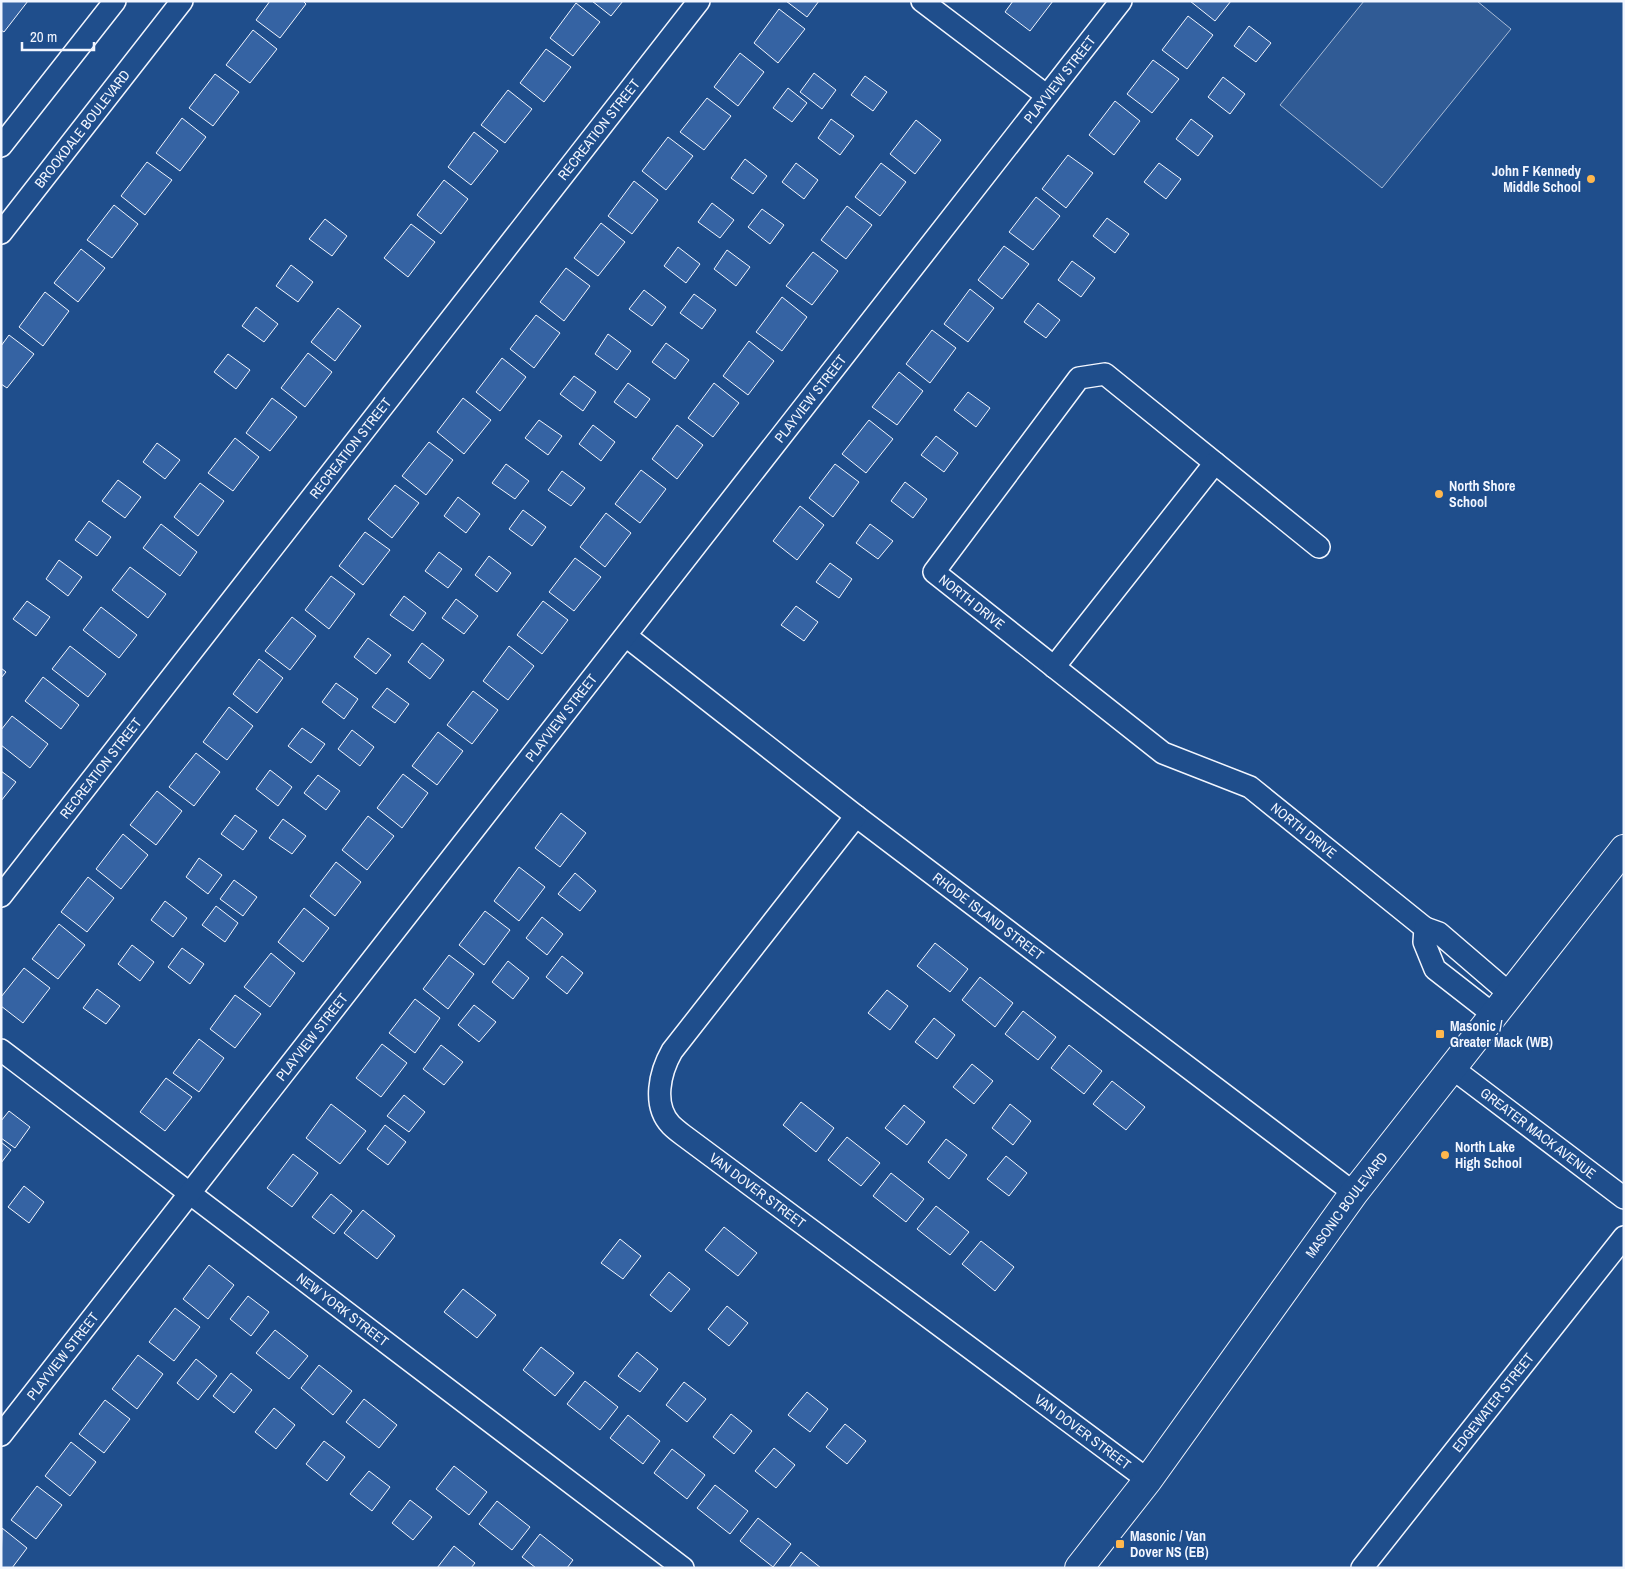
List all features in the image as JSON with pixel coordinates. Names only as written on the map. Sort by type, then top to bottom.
[{"type":"street","points":[[1,146],[115,1]]},
{"type":"street","name":"BROOKDALE BOULEVARD","points":[[1,233],[182,1]]},
{"type":"street","name":"RECREATION STREET","points":[[1,896],[699,1]]},
{"type":"street","points":[[922,1],[1046,95]]},
{"type":"street","name":"PLAYVIEW STREET","points":[[1,1435],[1121,1]]},
{"type":"street","name":"NORTH DRIVE","points":[[1319,547],[1105,374],[1079,378],[934,572],[1163,753],[1250,787],[1425,928],[1439,933],[1502,1004]]},
{"type":"street","points":[[1054,667],[1215,463]]},
{"type":"street","name":"RHODE ISLAND STREET","points":[[626,636],[856,816],[1354,1192]]},
{"type":"street","name":"VAN DOVER STREET","points":[[856,816],[672,1051],[665,1064],[659,1094],[662,1112],[670,1124],[682,1135],[1148,1480]]},
{"type":"street","name":"MASONIC BOULEVARD","points":[[1079,1568],[1148,1480],[1354,1192],[1624,849]]},
{"type":"street","points":[[1425,928],[1424,942],[1434,968],[1502,1004]]},
{"type":"street","name":"NEW YORK STREET","points":[[1,1050],[683,1568]]},
{"type":"street","name":"GREATER MACK AVENUE","points":[[1452,1068],[1624,1198]]},
{"type":"street","name":"EDGEWATER STREET","points":[[1362,1568],[1624,1237]]},
{"type":"shaded area","points":[[1364,1],[1477,1],[1511,29],[1382,188],[1280,105]]},
{"type":"building","points":[[1,1],[28,1],[4,32],[1,30]]},
{"type":"building","points":[[270,1],[303,1],[306,4],[280,38],[256,20]]},
{"type":"building","points":[[592,1],[623,1],[611,16]]},
{"type":"building","points":[[786,1],[819,1],[807,17]]},
{"type":"building","points":[[1013,1],[1053,1],[1030,31],[1005,12]]},
{"type":"building","points":[[1190,1],[1231,1],[1215,21]]},
{"type":"building","points":[[576,3],[600,22],[573,56],[550,38]]},
{"type":"building","points":[[779,9],[805,29],[778,63],[754,43]]},
{"type":"building","points":[[1188,16],[1213,35],[1187,69],[1162,50]]},
{"type":"building","points":[[1249,26],[1271,43],[1256,62],[1234,46]]},
{"type":"building","points":[[253,30],[277,49],[250,83],[226,65]]},
{"type":"building","points":[[546,49],[571,67],[544,102],[520,83]]},
{"type":"building","points":[[740,53],[764,72],[738,106],[714,87]]},
{"type":"building","points":[[1153,60],[1179,79],[1152,113],[1127,94]]},
{"type":"building","points":[[814,73],[836,90],[822,109],[800,92]]},
{"type":"building","points":[[215,74],[239,92],[213,126],[189,108]]},
{"type":"building","points":[[865,76],[887,92],[873,111],[851,95]]},
{"type":"building","points":[[1223,77],[1245,94],[1230,114],[1208,97]]},
{"type":"building","points":[[788,88],[807,103],[792,122],[773,108]]},
{"type":"building","points":[[508,90],[532,109],[505,143],[481,125]]},
{"type":"building","points":[[707,98],[731,116],[704,150],[680,132]]},
{"type":"building","points":[[1115,101],[1140,121],[1114,155],[1089,135]]},
{"type":"building","points":[[182,118],[206,137],[180,171],[156,153]]},
{"type":"building","points":[[831,119],[854,136],[840,155],[818,138]]},
{"type":"building","points":[[1191,119],[1213,136],[1198,156],[1176,139]]},
{"type":"building","points":[[916,120],[941,140],[915,174],[890,154]]},
{"type":"building","points":[[474,132],[498,151],[471,185],[448,167]]},
{"type":"building","points":[[668,137],[693,156],[666,190],[642,171]]},
{"type":"building","points":[[1068,155],[1093,173],[1066,208],[1042,189]]},
{"type":"building","points":[[745,159],[767,176],[753,194],[731,178]]},
{"type":"building","points":[[147,162],[172,180],[145,215],[121,196]]},
{"type":"building","points":[[796,163],[818,180],[804,199],[782,182]]},
{"type":"building","points":[[881,163],[906,182],[880,216],[855,197]]},
{"type":"building","points":[[1159,163],[1181,179],[1166,199],[1144,182]]},
{"type":"building","points":[[444,180],[468,199],[441,234],[417,215]]},
{"type":"building","points":[[634,181],[658,200],[632,234],[608,216]]},
{"type":"building","points":[[1036,197],[1060,216],[1033,250],[1009,232]]},
{"type":"building","points":[[712,203],[734,220],[720,238],[698,222]]},
{"type":"building","points":[[114,205],[138,224],[112,258],[87,240]]},
{"type":"building","points":[[847,206],[872,225],[846,259],[821,240]]},
{"type":"building","points":[[762,209],[784,225],[770,244],[748,227]]},
{"type":"building","points":[[1107,218],[1129,234],[1115,253],[1093,236]]},
{"type":"building","points":[[325,219],[347,236],[332,256],[309,239]]},
{"type":"building","points":[[601,223],[625,242],[598,276],[574,258]]},
{"type":"building","points":[[411,224],[435,242],[408,277],[384,258]]},
{"type":"building","points":[[1004,246],[1029,264],[1002,299],[978,280]]},
{"type":"building","points":[[678,247],[700,264],[686,283],[664,266]]},
{"type":"building","points":[[81,249],[105,268],[78,302],[54,283]]},
{"type":"building","points":[[727,250],[750,267],[736,286],[714,269]]},
{"type":"building","points":[[813,252],[838,271],[812,305],[786,286]]},
{"type":"building","points":[[1072,261],[1095,278],[1081,297],[1058,280]]},
{"type":"building","points":[[291,265],[313,282],[298,302],[276,286]]},
{"type":"building","points":[[566,268],[590,286],[564,321],[540,302]]},
{"type":"building","points":[[970,289],[994,308],[968,342],[944,324]]},
{"type":"building","points":[[644,290],[666,307],[652,326],[629,309]]},
{"type":"building","points":[[45,292],[69,311],[43,346],[19,327]]},
{"type":"building","points":[[694,294],[716,310],[702,329],[680,313]]},
{"type":"building","points":[[782,297],[807,317],[782,351],[756,332]]},
{"type":"building","points":[[1038,303],[1060,320],[1046,338],[1024,322]]},
{"type":"building","points":[[256,307],[278,324],[264,342],[242,326]]},
{"type":"building","points":[[338,308],[361,326],[335,361],[311,342]]},
{"type":"building","points":[[536,315],[560,333],[534,368],[510,349]]},
{"type":"building","points":[[932,330],[956,348],[930,383],[906,364]]},
{"type":"building","points":[[608,334],[631,351],[617,370],[595,354]]},
{"type":"building","points":[[9,335],[34,354],[7,388],[1,384],[1,346]]},
{"type":"building","points":[[749,341],[774,361],[748,395],[723,376]]},
{"type":"building","points":[[666,343],[689,360],[675,379],[652,362]]},
{"type":"building","points":[[308,353],[332,372],[305,407],[281,388]]},
{"type":"building","points":[[228,354],[250,370],[236,389],[214,372]]},
{"type":"building","points":[[502,358],[526,377],[500,411],[476,392]]},
{"type":"building","points":[[899,372],[923,391],[897,425],[872,407]]},
{"type":"building","points":[[574,376],[596,392],[583,411],[560,394]]},
{"type":"building","points":[[628,383],[650,399],[636,418],[614,402]]},
{"type":"building","points":[[714,383],[739,403],[713,437],[688,418]]},
{"type":"building","points":[[968,392],[990,408],[976,427],[954,410]]},
{"type":"building","points":[[272,398],[297,417],[270,451],[246,433]]},
{"type":"building","points":[[463,398],[491,420],[464,454],[437,432]]},
{"type":"building","points":[[539,420],[562,436],[548,455],[525,438]]},
{"type":"building","points":[[869,420],[893,439],[866,473],[842,454]]},
{"type":"building","points":[[593,425],[615,442],[601,461],[579,444]]},
{"type":"building","points":[[677,425],[703,445],[677,479],[652,459]]},
{"type":"building","points":[[936,436],[958,453],[944,472],[921,455]]},
{"type":"building","points":[[235,438],[259,457],[233,491],[208,473]]},
{"type":"building","points":[[429,442],[453,460],[426,495],[402,476]]},
{"type":"building","points":[[157,443],[180,460],[165,479],[143,462]]},
{"type":"building","points":[[506,464],[529,481],[515,499],[492,483]]},
{"type":"building","points":[[835,464],[859,482],[833,517],[809,498]]},
{"type":"building","points":[[641,470],[666,489],[640,523],[615,504]]},
{"type":"building","points":[[562,471],[585,488],[571,506],[548,490]]},
{"type":"building","points":[[118,480],[141,497],[125,518],[102,501]]},
{"type":"building","points":[[905,482],[927,499],[913,518],[891,501]]},
{"type":"building","points":[[200,483],[224,501],[198,536],[174,517]]},
{"type":"building","points":[[395,485],[419,503],[392,538],[368,519]]},
{"type":"building","points":[[458,497],[480,514],[466,533],[444,516]]},
{"type":"building","points":[[800,506],[824,525],[797,560],[773,541]]},
{"type":"building","points":[[523,510],[546,527],[532,546],[509,529]]},
{"type":"building","points":[[606,513],[631,533],[605,567],[580,547]]},
{"type":"building","points":[[89,521],[111,537],[97,556],[75,540]]},
{"type":"building","points":[[161,524],[197,552],[180,576],[143,548]]},
{"type":"building","points":[[870,524],[893,541],[878,559],[856,543]]},
{"type":"building","points":[[365,532],[390,550],[363,585],[339,566]]},
{"type":"building","points":[[439,552],[462,569],[448,588],[425,571]]},
{"type":"building","points":[[489,556],[511,573],[497,592],[475,575]]},
{"type":"building","points":[[575,558],[601,577],[574,611],[549,592]]},
{"type":"building","points":[[59,560],[82,577],[68,596],[46,579]]},
{"type":"building","points":[[830,563],[852,579],[839,598],[816,582]]},
{"type":"building","points":[[130,567],[166,594],[148,618],[112,590]]},
{"type":"building","points":[[331,576],[355,594],[329,629],[305,610]]},
{"type":"building","points":[[404,596],[426,613],[413,631],[390,615]]},
{"type":"building","points":[[456,599],[478,616],[464,634],[442,618]]},
{"type":"building","points":[[27,601],[50,617],[36,636],[13,619]]},
{"type":"building","points":[[543,601],[568,620],[542,654],[517,635]]},
{"type":"building","points":[[796,606],[818,622],[804,641],[781,625]]},
{"type":"building","points":[[101,607],[137,635],[119,658],[83,630]]},
{"type":"building","points":[[292,617],[316,636],[290,670],[265,651]]},
{"type":"building","points":[[368,638],[391,655],[376,674],[354,657]]},
{"type":"building","points":[[422,643],[444,660],[430,679],[408,662]]},
{"type":"building","points":[[70,646],[106,674],[88,697],[52,669]]},
{"type":"building","points":[[509,646],[534,666],[508,700],[483,681]]},
{"type":"building","points":[[259,659],[283,678],[257,713],[233,694]]},
{"type":"building","points":[[1,668],[6,672],[1,678]]},
{"type":"building","points":[[43,677],[79,705],[61,729],[25,701]]},
{"type":"building","points":[[336,683],[358,699],[344,719],[322,702]]},
{"type":"building","points":[[387,688],[409,704],[395,723],[372,707]]},
{"type":"building","points":[[473,691],[498,710],[472,744],[447,725]]},
{"type":"building","points":[[229,707],[253,726],[227,760],[203,742]]},
{"type":"building","points":[[12,716],[48,744],[30,768],[1,745],[1,730]]},
{"type":"building","points":[[302,728],[325,744],[311,763],[288,746]]},
{"type":"building","points":[[352,730],[374,747],[360,766],[338,749]]},
{"type":"building","points":[[438,732],[463,751],[437,785],[412,766]]},
{"type":"building","points":[[196,753],[220,772],[194,806],[169,787]]},
{"type":"building","points":[[270,770],[292,787],[278,806],[256,789]]},
{"type":"building","points":[[1,771],[16,782],[1,801]]},
{"type":"building","points":[[403,774],[428,793],[402,828],[377,808]]},
{"type":"building","points":[[318,775],[340,791],[326,810],[304,793]]},
{"type":"building","points":[[157,791],[182,811],[156,845],[130,825]]},
{"type":"building","points":[[561,813],[586,833],[560,867],[535,848]]},
{"type":"building","points":[[235,815],[257,831],[243,850],[221,834]]},
{"type":"building","points":[[368,816],[394,836],[367,870],[342,850]]},
{"type":"building","points":[[283,819],[306,836],[292,854],[269,838]]},
{"type":"building","points":[[123,834],[148,855],[121,889],[96,869]]},
{"type":"building","points":[[199,858],[222,875],[208,894],[186,877]]},
{"type":"building","points":[[336,862],[361,882],[335,916],[310,896]]},
{"type":"building","points":[[519,867],[545,887],[519,921],[494,901]]},
{"type":"building","points":[[575,873],[596,891],[580,911],[558,894]]},
{"type":"building","points":[[88,877],[114,898],[87,932],[61,912]]},
{"type":"building","points":[[234,880],[257,897],[243,916],[220,899]]},
{"type":"building","points":[[165,901],[187,918],[173,937],[151,920]]},
{"type":"building","points":[[216,906],[238,923],[225,942],[202,925]]},
{"type":"building","points":[[304,908],[329,928],[303,962],[278,942]]},
{"type":"building","points":[[485,911],[510,930],[484,965],[459,945]]},
{"type":"building","points":[[542,917],[563,934],[547,955],[526,938]]},
{"type":"building","points":[[59,924],[85,945],[58,979],[32,959]]},
{"type":"building","points":[[935,943],[968,969],[950,992],[917,966]]},
{"type":"building","points":[[132,945],[154,962],[140,981],[118,964]]},
{"type":"building","points":[[182,948],[204,964],[190,984],[168,967]]},
{"type":"building","points":[[271,953],[295,973],[270,1007],[244,987]]},
{"type":"building","points":[[449,955],[474,974],[448,1009],[423,989]]},
{"type":"building","points":[[562,956],[583,973],[567,994],[546,977]]},
{"type":"building","points":[[508,961],[529,978],[513,999],[492,982]]},
{"type":"building","points":[[24,968],[50,988],[23,1023],[1,1006],[1,997]]},
{"type":"building","points":[[980,977],[1013,1003],[995,1027],[962,1000]]},
{"type":"building","points":[[97,989],[120,1006],[106,1024],[83,1008]]},
{"type":"building","points":[[887,990],[908,1006],[890,1030],[868,1013]]},
{"type":"building","points":[[235,995],[261,1014],[235,1048],[210,1029]]},
{"type":"building","points":[[415,999],[440,1018],[415,1053],[389,1033]]},
{"type":"building","points":[[474,1005],[496,1022],[479,1042],[458,1025]]},
{"type":"building","points":[[1023,1011],[1056,1037],[1038,1060],[1005,1034]]},
{"type":"building","points":[[934,1018],[955,1035],[937,1059],[915,1042]]},
{"type":"building","points":[[199,1039],[224,1058],[199,1092],[173,1073]]},
{"type":"building","points":[[382,1044],[407,1063],[381,1097],[356,1078]]},
{"type":"building","points":[[441,1045],[463,1062],[444,1085],[423,1069]]},
{"type":"building","points":[[1069,1045],[1102,1071],[1084,1094],[1051,1068]]},
{"type":"building","points":[[972,1064],[993,1081],[974,1104],[953,1087]]},
{"type":"building","points":[[166,1078],[192,1097],[165,1131],[140,1112]]},
{"type":"building","points":[[1112,1081],[1145,1107],[1126,1130],[1093,1104]]},
{"type":"building","points":[[404,1095],[425,1112],[409,1132],[387,1116]]},
{"type":"building","points":[[801,1102],[834,1128],[816,1152],[783,1125]]},
{"type":"building","points":[[331,1104],[366,1131],[340,1164],[306,1138]]},
{"type":"building","points":[[1010,1104],[1031,1121],[1013,1145],[992,1128]]},
{"type":"building","points":[[904,1105],[925,1122],[907,1145],[885,1128]]},
{"type":"building","points":[[9,1111],[30,1127],[15,1148],[1,1138],[1,1121]]},
{"type":"building","points":[[385,1125],[406,1142],[388,1165],[367,1149]]},
{"type":"building","points":[[847,1137],[880,1163],[861,1186],[828,1160]]},
{"type":"building","points":[[946,1139],[967,1155],[949,1179],[928,1162]]},
{"type":"building","points":[[1,1142],[11,1150],[1,1163]]},
{"type":"building","points":[[293,1154],[318,1173],[292,1207],[267,1188]]},
{"type":"building","points":[[1006,1156],[1027,1173],[1009,1196],[987,1179]]},
{"type":"building","points":[[891,1173],[924,1199],[906,1222],[873,1196]]},
{"type":"building","points":[[24,1186],[44,1202],[29,1223],[8,1207]]},
{"type":"building","points":[[331,1194],[352,1211],[334,1234],[312,1217]]},
{"type":"building","points":[[936,1206],[969,1232],[950,1255],[917,1229]]},
{"type":"building","points":[[363,1210],[395,1236],[377,1259],[344,1233]]},
{"type":"building","points":[[724,1227],[757,1253],[738,1276],[705,1250]]},
{"type":"building","points":[[620,1239],[641,1256],[623,1279],[601,1263]]},
{"type":"building","points":[[981,1241],[1014,1267],[995,1291],[962,1264]]},
{"type":"building","points":[[209,1265],[234,1285],[208,1319],[183,1299]]},
{"type":"building","points":[[669,1272],[690,1289],[671,1312],[650,1295]]},
{"type":"building","points":[[463,1289],[496,1315],[477,1338],[444,1312]]},
{"type":"building","points":[[248,1296],[269,1312],[251,1336],[230,1319]]},
{"type":"building","points":[[727,1306],[748,1323],[729,1346],[708,1329]]},
{"type":"building","points":[[175,1308],[200,1327],[174,1361],[149,1342]]},
{"type":"building","points":[[275,1330],[308,1356],[289,1379],[256,1353]]},
{"type":"building","points":[[541,1347],[574,1373],[555,1396],[523,1370]]},
{"type":"building","points":[[637,1352],[658,1369],[640,1392],[618,1376]]},
{"type":"building","points":[[138,1355],[163,1374],[137,1409],[112,1389]]},
{"type":"building","points":[[196,1359],[217,1376],[198,1400],[177,1383]]},
{"type":"building","points":[[319,1365],[352,1391],[333,1415],[301,1388]]},
{"type":"building","points":[[231,1373],[252,1390],[234,1413],[213,1396]]},
{"type":"building","points":[[585,1381],[618,1407],[600,1430],[567,1404]]},
{"type":"building","points":[[684,1382],[706,1399],[687,1422],[666,1405]]},
{"type":"building","points":[[807,1392],[828,1409],[810,1432],[788,1415]]},
{"type":"building","points":[[364,1399],[397,1425],[379,1448],[346,1422]]},
{"type":"building","points":[[105,1400],[130,1419],[104,1453],[79,1434]]},
{"type":"building","points":[[274,1408],[295,1425],[276,1449],[255,1432]]},
{"type":"building","points":[[731,1414],[752,1431],[734,1454],[713,1437]]},
{"type":"building","points":[[628,1415],[660,1441],[643,1464],[610,1438]]},
{"type":"building","points":[[845,1424],[866,1441],[847,1464],[826,1447]]},
{"type":"building","points":[[324,1441],[345,1457],[327,1481],[306,1464]]},
{"type":"building","points":[[71,1442],[96,1462],[70,1496],[45,1476]]},
{"type":"building","points":[[774,1448],[795,1465],[776,1488],[755,1471]]},
{"type":"building","points":[[672,1449],[705,1475],[687,1499],[654,1473]]},
{"type":"building","points":[[454,1466],[487,1492],[469,1515],[436,1489]]},
{"type":"building","points":[[369,1471],[390,1487],[372,1511],[350,1494]]},
{"type":"building","points":[[715,1485],[748,1511],[730,1534],[697,1508]]},
{"type":"building","points":[[37,1486],[62,1505],[36,1539],[11,1520]]},
{"type":"building","points":[[410,1500],[432,1517],[413,1540],[392,1523]]},
{"type":"building","points":[[497,1501],[530,1527],[512,1550],[479,1524]]},
{"type":"building","points":[[758,1518],[791,1544],[773,1567],[740,1541]]},
{"type":"building","points":[[2,1528],[27,1548],[12,1568],[1,1568]]},
{"type":"building","points":[[540,1534],[573,1560],[567,1568],[536,1568],[522,1557]]},
{"type":"building","points":[[454,1546],[475,1563],[471,1568],[437,1568]]},
{"type":"building","points":[[801,1552],[821,1568],[789,1568]]},
{"type":"place","name":"John F Kennedy Middle School","points":[[1591,179]]},
{"type":"place","name":"North Shore School","points":[[1439,494]]},
{"type":"place","name":"Masonic / Greater Mack (WB)","points":[[1440,1034]]},
{"type":"place","name":"North Lake High School","points":[[1445,1155]]},
{"type":"place","name":"Masonic / Van Dover NS (EB)","points":[[1120,1544]]}]
